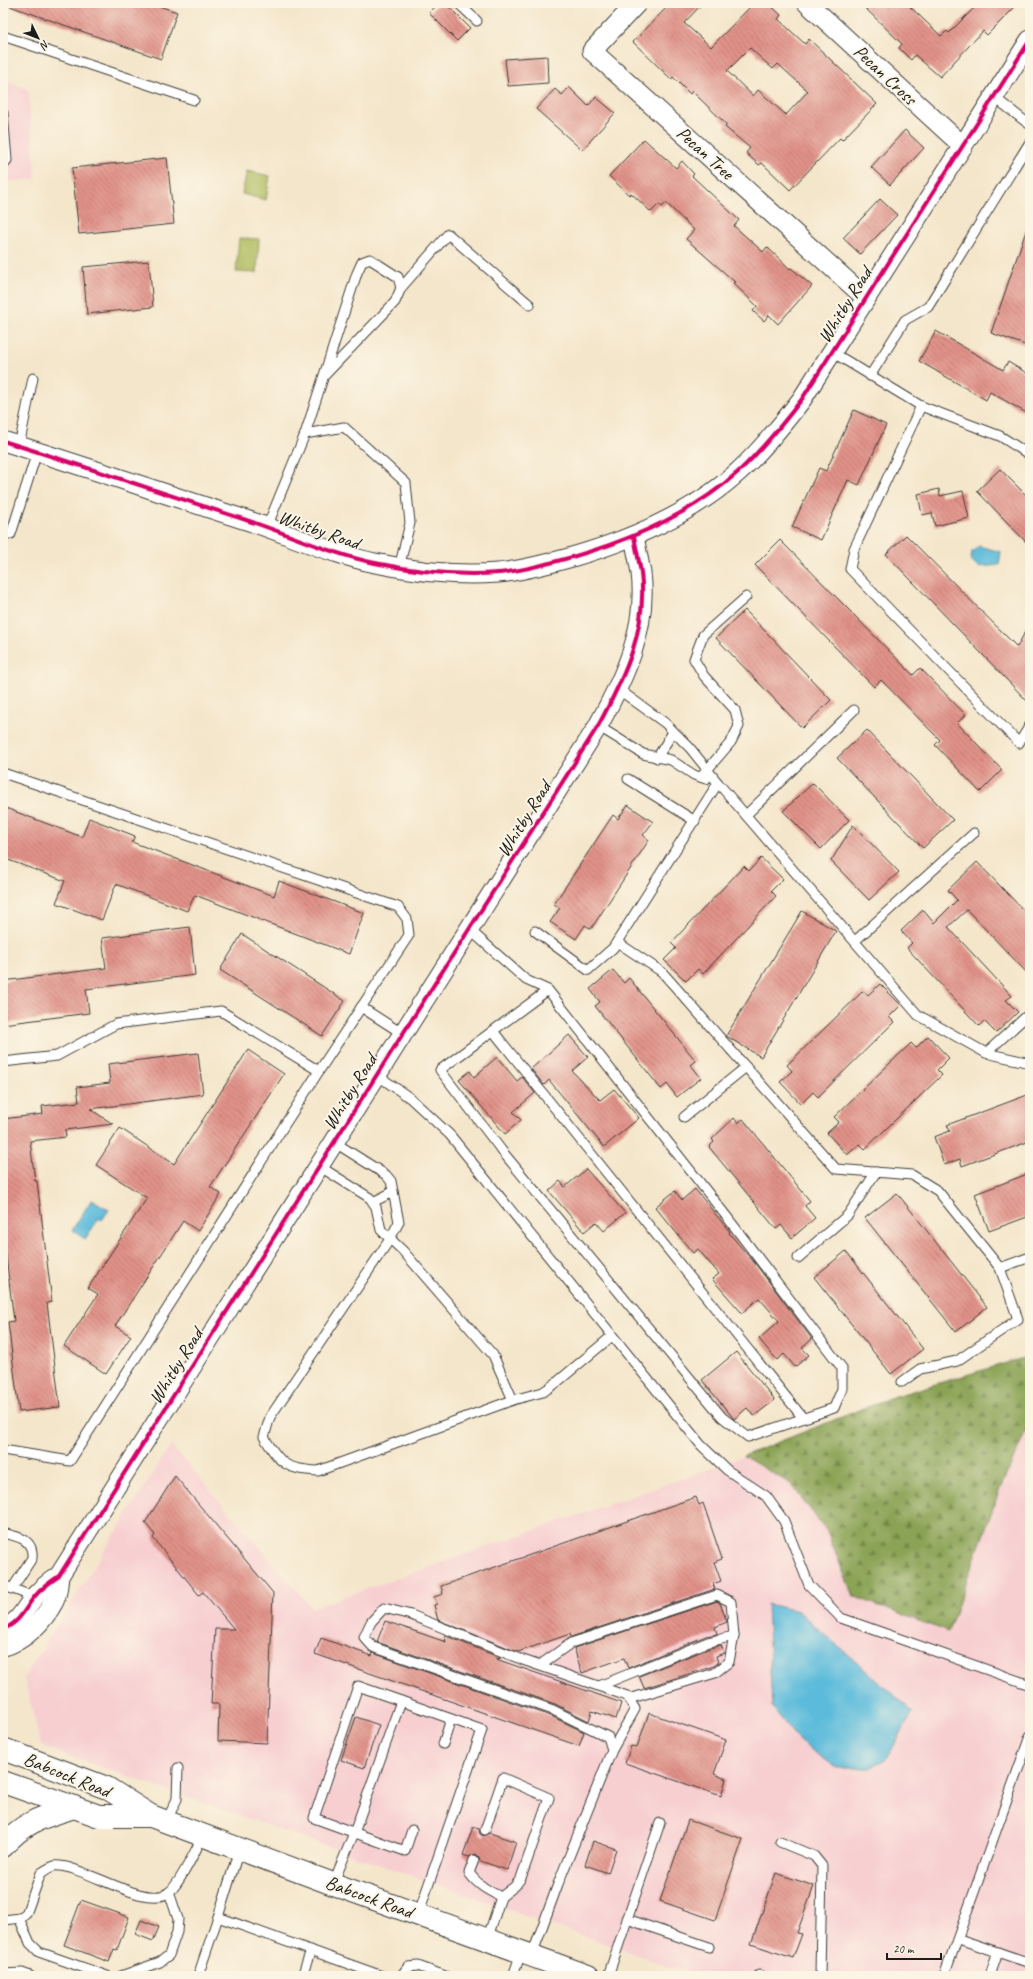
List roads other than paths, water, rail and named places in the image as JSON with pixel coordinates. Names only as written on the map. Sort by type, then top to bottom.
[{"type":"main road","name":"Babcock Road","points":[[3,1749],[107,1788],[158,1819],[526,1955],[588,1976]]},
{"type":"main road","name":"Babcock Road","points":[[3,1782],[98,1816],[158,1819]]},
{"type":"main road","points":[[3,1846],[15,1832],[36,1819],[74,1807]]},
{"type":"street","name":"Pecan Tree","points":[[637,3],[592,51],[866,298]]},
{"type":"street","name":"Pecan Cross","points":[[807,3],[963,146]]},
{"type":"street","name":"Whitby Road","points":[[11,443],[267,527],[332,551],[373,563],[399,568],[467,574],[499,573],[525,569],[578,556],[634,536],[677,515],[713,492],[738,473],[766,445],[802,399],[1030,40]]},
{"type":"street","name":"Whitby Road","points":[[3,1629],[15,1622],[25,1612],[34,1597],[59,1576],[598,726],[618,689],[634,651],[642,611],[641,573],[634,536]]},
{"type":"street","name":"Whitby Road","points":[[3,1646],[24,1637],[38,1624],[55,1600],[59,1576]]},
{"type":"lane","points":[[458,3],[477,21]]},
{"type":"lane","points":[[3,36],[194,100]]},
{"type":"lane","points":[[994,97],[1030,124]]},
{"type":"lane","points":[[3,113],[7,160],[3,165]]},
{"type":"lane","points":[[870,376],[905,320],[928,307],[1030,142]]},
{"type":"lane","points":[[325,375],[395,302],[401,288],[448,234],[530,305]]},
{"type":"lane","points":[[267,527],[305,434],[357,273],[362,262],[370,259],[398,277],[401,288]]},
{"type":"lane","points":[[832,352],[921,406],[1000,436],[1030,455]]},
{"type":"lane","points":[[11,443],[33,378]]},
{"type":"lane","points":[[921,406],[854,549],[850,569],[1018,743],[1030,725]]},
{"type":"lane","points":[[305,434],[344,427],[406,483],[410,523],[399,568]]},
{"type":"lane","points":[[3,534],[11,534],[37,452]]},
{"type":"lane","points":[[701,777],[731,742],[739,726],[735,710],[704,676],[694,659],[703,635],[746,597]]},
{"type":"lane","points":[[618,689],[665,723],[674,732],[918,1015],[986,1053],[1030,1063]]},
{"type":"lane","points":[[746,815],[854,710]]},
{"type":"lane","points":[[598,726],[643,754],[671,760],[694,775],[718,783]]},
{"type":"lane","points":[[657,758],[674,732]]},
{"type":"lane","points":[[3,773],[398,907],[407,919],[409,935],[319,1071],[70,1461],[3,1450]]},
{"type":"lane","points":[[628,779],[695,821]]},
{"type":"lane","points":[[536,931],[588,970],[613,948],[718,783]]},
{"type":"lane","points":[[855,942],[974,833]]},
{"type":"lane","points":[[470,930],[526,980],[548,990],[727,1217],[842,1368],[842,1389],[834,1408],[748,1437],[722,1417],[502,1151],[440,1070],[548,990]]},
{"type":"lane","points":[[616,942],[662,972],[836,1169],[912,1175],[938,1191],[1000,1268],[1018,1319],[957,1361],[920,1369],[902,1382]]},
{"type":"lane","points":[[361,1007],[403,1034]]},
{"type":"lane","points":[[3,1062],[56,1056],[116,1024],[221,1011],[319,1071]]},
{"type":"lane","points":[[986,1053],[1030,1013]]},
{"type":"lane","points":[[493,1031],[803,1418]]},
{"type":"lane","points":[[684,1117],[746,1067]]},
{"type":"lane","points":[[377,1075],[410,1098],[450,1135],[701,1445],[727,1470],[766,1496],[784,1521],[809,1585],[841,1618],[1030,1685]]},
{"type":"lane","points":[[334,1142],[386,1175],[391,1181],[399,1222],[390,1239],[270,1417],[264,1437],[276,1458],[297,1469],[318,1470],[513,1400],[543,1392],[556,1383],[612,1336]]},
{"type":"lane","points":[[319,1166],[373,1202],[382,1230],[403,1251],[493,1355],[513,1400]]},
{"type":"lane","points":[[798,1258],[848,1215],[876,1172]]},
{"type":"lane","points":[[373,1202],[393,1192]]},
{"type":"lane","points":[[1000,1268],[1030,1257]]},
{"type":"lane","points":[[3,1533],[25,1539],[30,1544],[33,1553],[32,1558],[12,1589]]},
{"type":"lane","points":[[3,1585],[34,1597]]},
{"type":"lane","points":[[540,1665],[571,1643],[717,1595],[731,1602],[734,1636],[729,1662],[715,1673],[629,1699]]},
{"type":"lane","points":[[513,1976],[526,1955],[558,1884],[612,1750],[635,1709],[627,1696],[540,1665],[411,1615],[384,1608],[371,1622],[364,1637],[373,1646],[553,1710],[608,1737],[612,1750]]},
{"type":"lane","points":[[599,1686],[708,1642],[734,1636]]},
{"type":"lane","points":[[412,1830],[405,1851],[314,1818],[358,1686],[482,1730],[418,1915]]},
{"type":"lane","points":[[333,1884],[354,1833],[401,1701]]},
{"type":"lane","points":[[443,1744],[451,1719]]},
{"type":"lane","points":[[944,1976],[959,1939],[1030,1736]]},
{"type":"lane","points":[[158,1819],[176,1799],[178,1768]]},
{"type":"lane","points":[[484,1830],[503,1778],[549,1798],[521,1878],[515,1886],[501,1897],[487,1940]]},
{"type":"lane","points":[[608,1976],[660,1823]]},
{"type":"lane","points":[[3,1920],[19,1918],[26,1914],[30,1908],[41,1873],[54,1866],[73,1870],[122,1889],[154,1897],[169,1892],[182,1874],[202,1836]]},
{"type":"lane","points":[[780,1842],[814,1856],[822,1866],[820,1976]]},
{"type":"lane","points":[[198,1976],[239,1850]]},
{"type":"lane","points":[[474,1860],[469,1873],[474,1880],[480,1886],[501,1897]]},
{"type":"lane","points":[[121,1976],[160,1962],[169,1955],[177,1932],[178,1919],[169,1892]]},
{"type":"lane","points":[[218,1916],[382,1976]]},
{"type":"lane","points":[[19,1918],[30,1943],[39,1952],[107,1976]]},
{"type":"lane","points":[[628,1919],[709,1946]]},
{"type":"lane","points":[[959,1939],[1030,1963]]},
{"type":"lane","points":[[302,1976],[311,1950]]},
{"type":"lane","points":[[990,1976],[998,1952]]},
{"type":"lane","points":[[401,1976],[408,1967],[418,1966],[445,1976]]},
{"type":"lane","points":[[3,1974],[22,1973],[30,1976]]},
{"type":"water","points":[[979,546],[1001,552],[999,565],[978,567],[971,560],[972,552]]},
{"type":"water","points":[[92,1199],[109,1210],[102,1220],[99,1218],[85,1239],[72,1230]]},
{"type":"water","points":[[767,1604],[798,1611],[913,1712],[887,1758],[870,1768],[837,1768],[799,1741],[772,1707]]}]
